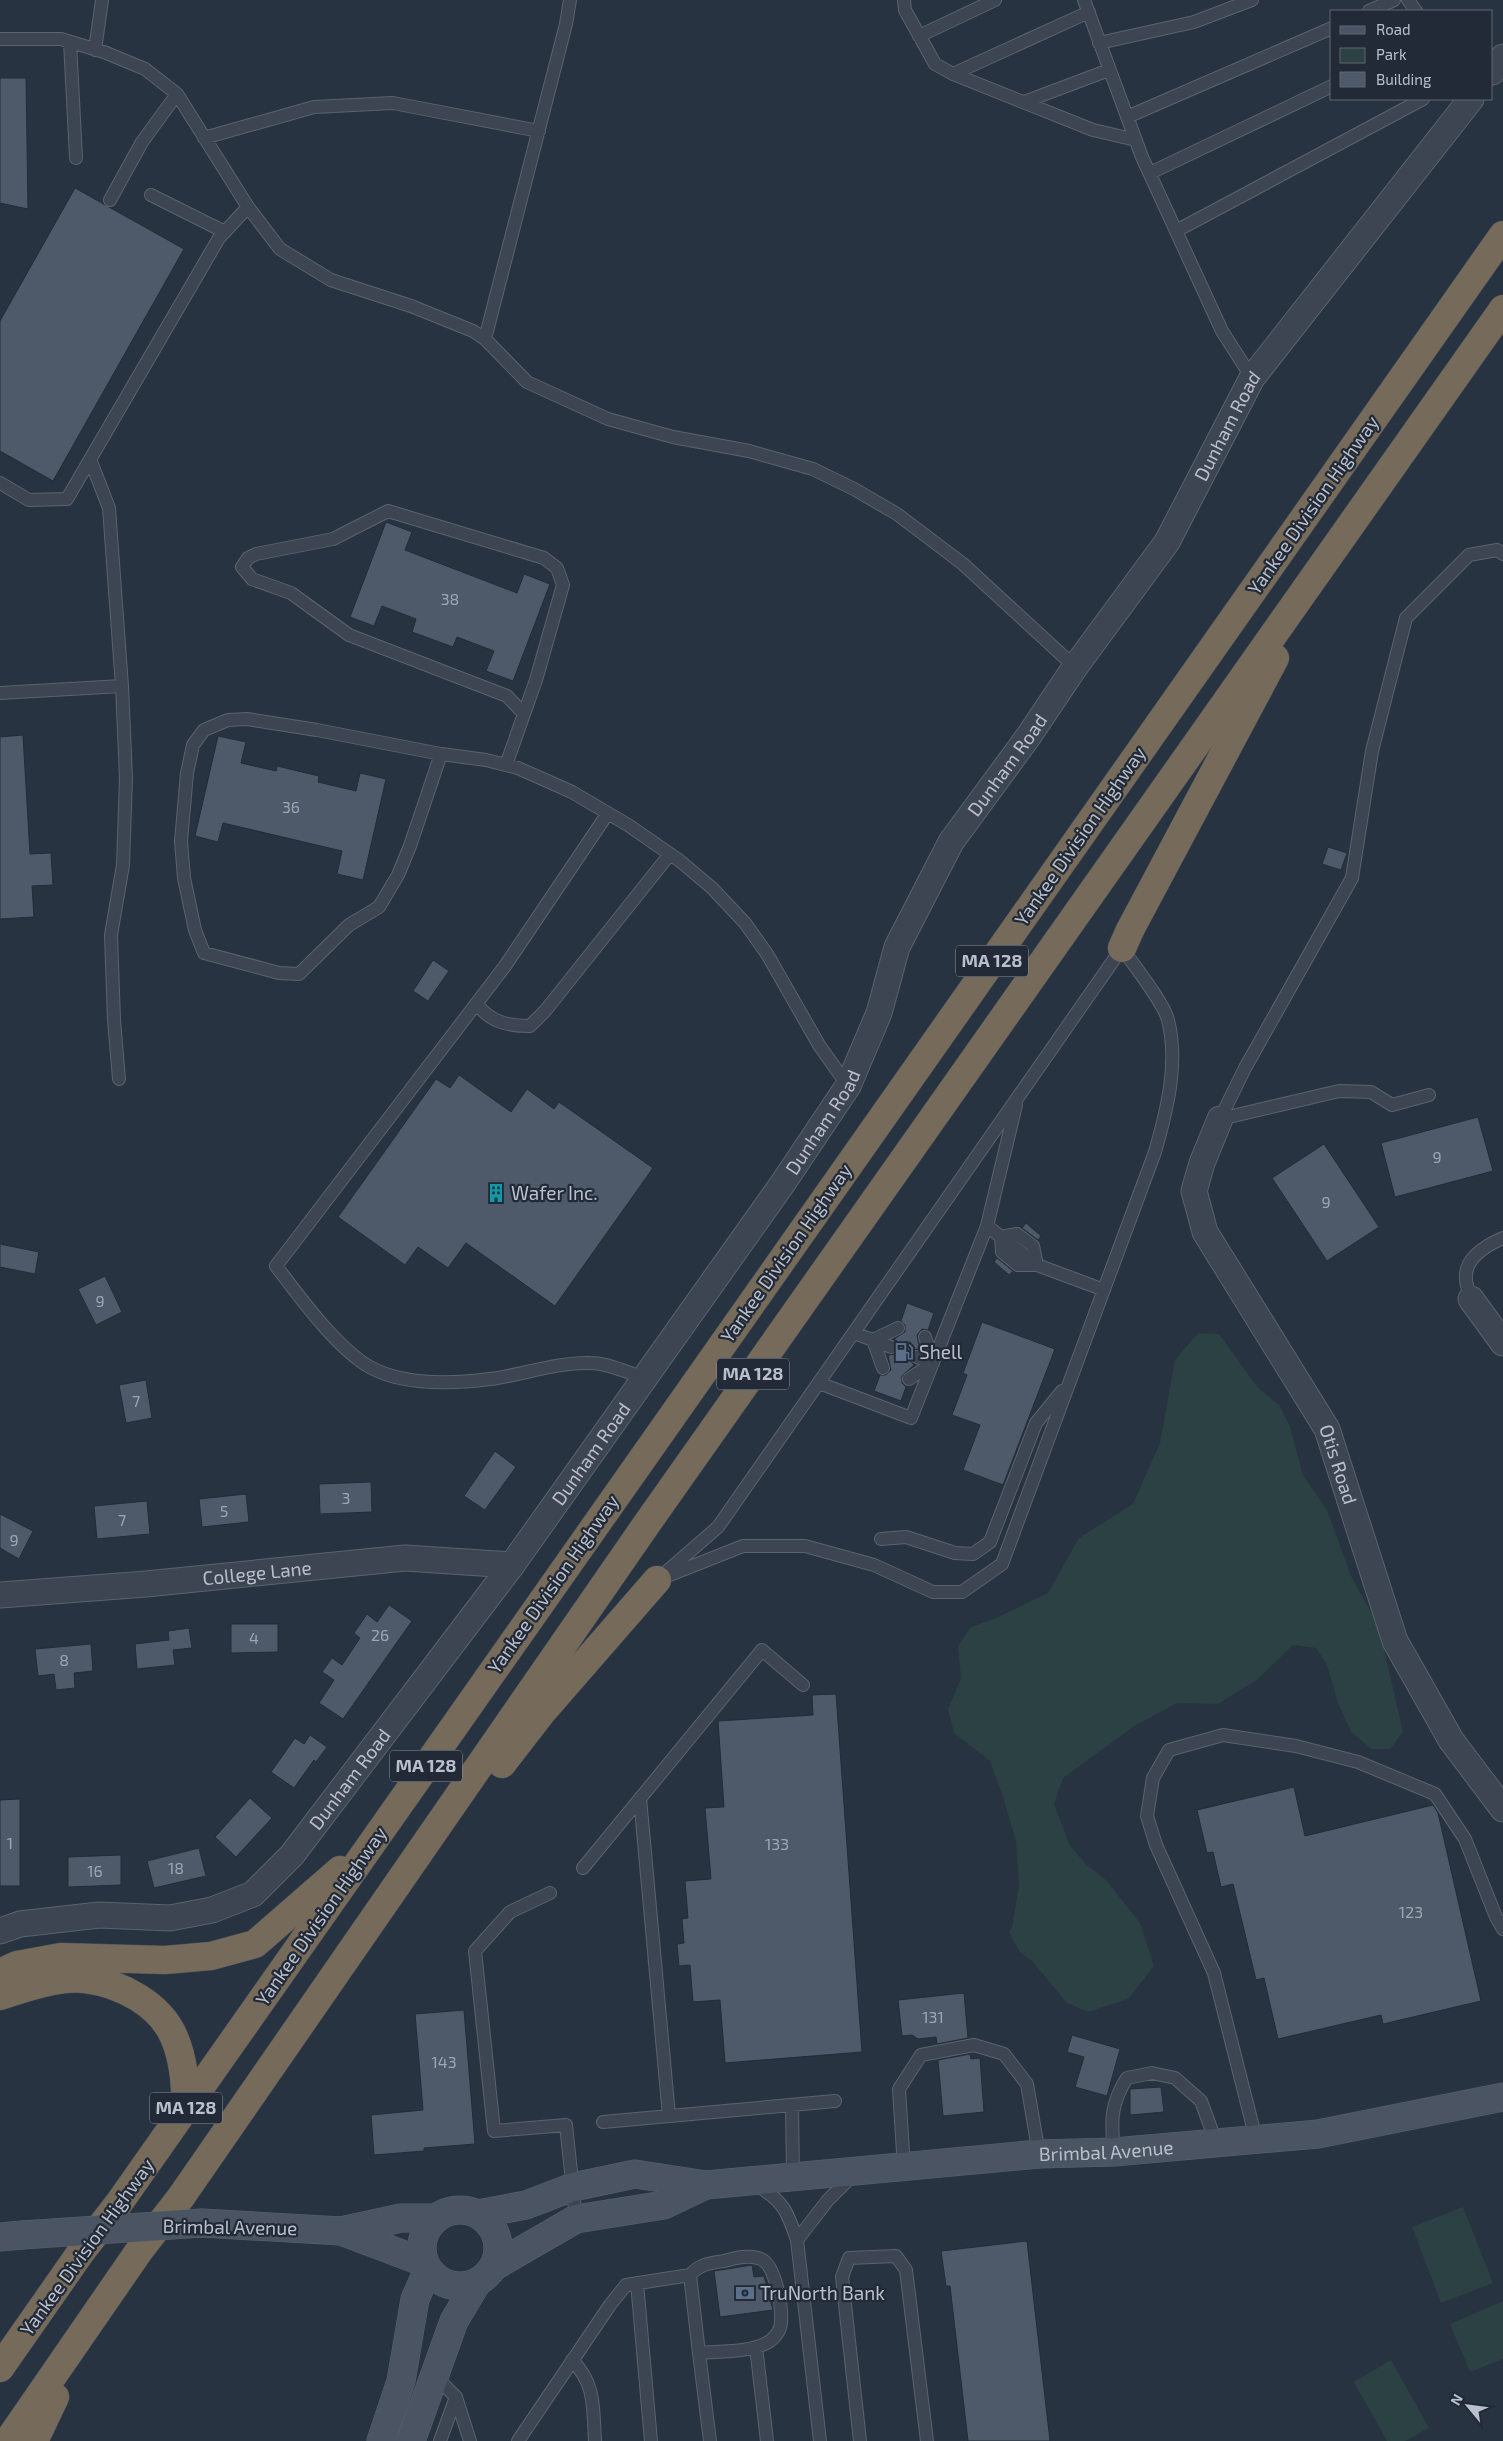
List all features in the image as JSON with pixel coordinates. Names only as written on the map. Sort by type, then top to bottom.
[{"type":"highway","name":"Yankee Division Highway","points":[[0,2368],[186,2108],[1503,235]]},
{"type":"highway","name":"MA 128","points":[[8,2441],[139,2251],[181,2196],[646,1525],[1503,309]]},
{"type":"highway","points":[[1122,948],[1331,554]]},
{"type":"highway","points":[[291,2038],[543,1711],[658,1580]]},
{"type":"highway","points":[[0,1973],[17,1964],[61,1957],[165,1960],[211,1956],[254,1944],[370,1845]]},
{"type":"highway","points":[[0,1996],[39,1984],[84,1979],[120,1989],[153,2007],[174,2035],[183,2066],[186,2108]]},
{"type":"highway","points":[[34,2441],[44,2417],[139,2251]]},
{"type":"main road","name":"Brimbal Avenue","points":[[706,2185],[855,2173],[1039,2154],[1114,2152],[1318,2134],[1503,2097]]},
{"type":"main road","points":[[478,2214],[526,2206],[574,2187],[635,2174],[706,2185]]},
{"type":"main road","points":[[435,2218],[427,2227],[422,2238],[421,2250],[425,2266],[437,2280],[449,2286],[462,2287],[576,2219],[664,2205],[706,2185]]},
{"type":"main road","points":[[341,2231],[401,2218],[435,2218],[456,2210],[468,2210],[478,2214],[488,2222],[495,2232],[498,2256],[454,2321],[411,2441]]},
{"type":"main road","name":"Brimbal Avenue","points":[[11,2236],[202,2223],[341,2231]]},
{"type":"main road","points":[[341,2231],[425,2266]]},
{"type":"main road","points":[[381,2441],[401,2381],[415,2299],[425,2266]]},
{"type":"street","points":[[1493,71],[1503,57]]},
{"type":"street","name":"Dunham Road","points":[[0,1931],[20,1924],[99,1915],[170,1918],[212,1910],[253,1894],[292,1855],[512,1564],[783,1184],[848,1086],[880,1013],[897,947],[951,842],[1028,737],[1075,667],[1167,542],[1252,378],[1470,100]]},
{"type":"street","name":"Otis Road","points":[[1220,1119],[1202,1163],[1194,1191],[1205,1232],[1327,1430],[1395,1641],[1451,1740],[1503,1809]]},
{"type":"street","points":[[1471,1298],[1503,1343]]},
{"type":"street","name":"College Lane","points":[[0,1595],[146,1584],[405,1558],[512,1564]]},
{"type":"lane","points":[[95,50],[102,0]]},
{"type":"lane","points":[[485,339],[566,24],[570,0]]},
{"type":"lane","points":[[904,0],[905,10],[935,64],[953,74],[1092,130],[1136,140]]},
{"type":"lane","points":[[919,36],[995,0]]},
{"type":"lane","points":[[1084,0],[1136,140],[1176,231],[1222,331],[1252,378]]},
{"type":"lane","points":[[1099,43],[1194,22],[1252,0]]},
{"type":"lane","points":[[1371,10],[1394,0]]},
{"type":"lane","points":[[953,74],[1089,12]]},
{"type":"lane","points":[[1127,117],[1330,29]]},
{"type":"lane","points":[[0,39],[61,39],[145,69],[177,94],[248,207],[280,249],[331,280],[412,306],[473,331],[485,339],[527,382],[608,419],[673,437],[750,451],[813,470],[854,489],[897,514],[963,564],[1075,667]]},
{"type":"lane","points":[[70,42],[76,158]]},
{"type":"lane","points":[[1024,102],[1109,70]]},
{"type":"lane","points":[[1150,172],[1330,87]]},
{"type":"lane","points":[[110,200],[142,142],[177,94]]},
{"type":"lane","points":[[1176,231],[1422,100]]},
{"type":"lane","points":[[204,138],[314,107],[393,103],[539,131]]},
{"type":"lane","points":[[151,195],[225,232]]},
{"type":"lane","points":[[0,483],[29,500],[67,500],[219,238],[248,207]]},
{"type":"lane","points":[[90,459],[109,508],[122,686],[126,778],[124,865],[111,935],[114,1020],[119,1079]]},
{"type":"lane","points":[[506,765],[524,714],[536,680],[562,585],[557,568],[544,558],[388,511],[333,539],[256,554],[248,558],[242,567],[252,579],[291,593],[349,634],[507,696],[524,714]]},
{"type":"lane","points":[[1220,1119],[1245,1068],[1352,878],[1372,751],[1406,618],[1469,555],[1498,550],[1503,554]]},
{"type":"lane","points":[[0,693],[122,686]]},
{"type":"lane","points":[[441,754],[410,846],[398,875],[379,907],[350,925],[299,974],[279,973],[204,953],[195,930],[181,841],[188,773],[194,745],[204,730],[228,720],[247,719],[318,730],[506,765],[518,768],[572,792],[608,813],[670,854],[712,888],[745,923],[767,954],[819,1045],[848,1086]]},
{"type":"lane","points":[[608,813],[506,966],[276,1266],[304,1304],[339,1342],[367,1366],[396,1378],[447,1382],[491,1379],[541,1368],[592,1363],[645,1378]]},
{"type":"lane","points":[[476,1004],[484,1013],[498,1022],[530,1026],[545,1011],[670,854]]},
{"type":"lane","points":[[1122,948],[1168,1018],[1173,1074],[1164,1123],[1155,1152],[1002,1564],[962,1592],[933,1592],[874,1565],[805,1546],[743,1546],[658,1580],[718,1527],[1122,948]]},
{"type":"lane","points":[[1220,1119],[1339,1091],[1371,1092],[1392,1104],[1429,1095]]},
{"type":"lane","points":[[819,1383],[911,1418],[987,1226],[1018,1098]]},
{"type":"lane","points":[[987,1226],[1001,1236],[1017,1234],[1033,1246],[1037,1265]]},
{"type":"lane","points":[[1001,1236],[1002,1252],[1018,1265],[1037,1265],[1104,1290]]},
{"type":"lane","points":[[1471,1298],[1465,1278],[1473,1257],[1488,1244],[1503,1238]]},
{"type":"lane","points":[[873,1340],[898,1328]]},
{"type":"lane","points":[[854,1333],[891,1347]]},
{"type":"lane","points":[[925,1337],[933,1363]]},
{"type":"lane","points":[[873,1340],[883,1368]]},
{"type":"lane","points":[[917,1357],[933,1363]]},
{"type":"lane","points":[[910,1379],[933,1363]]},
{"type":"lane","points":[[881,1539],[906,1537],[955,1554],[973,1554],[990,1542],[1036,1423],[1069,1383]]},
{"type":"lane","points":[[583,1868],[762,1650],[802,1685]]},
{"type":"lane","points":[[1256,2138],[1214,1973],[1156,1845],[1147,1816],[1153,1778],[1170,1750],[1223,1735],[1296,1746],[1358,1762],[1435,1794],[1466,1839],[1496,1916],[1503,1929]]},
{"type":"lane","points":[[640,1798],[669,2116]]},
{"type":"lane","points":[[550,1892],[510,1912],[475,1952],[494,2131],[566,2125],[576,2219]]},
{"type":"lane","points":[[904,2168],[899,2089],[921,2055],[974,2046],[1004,2054],[1027,2084],[1039,2154]]},
{"type":"lane","points":[[1114,2152],[1111,2121],[1117,2094],[1128,2078],[1152,2074],[1175,2078],[1201,2101],[1216,2142]]},
{"type":"lane","points":[[604,2122],[835,2101]]},
{"type":"lane","points":[[792,2105],[793,2178]]},
{"type":"lane","points":[[797,2240],[828,2200],[855,2173]]},
{"type":"lane","points":[[750,2182],[775,2196],[788,2214],[797,2240],[820,2441]]},
{"type":"lane","points":[[518,2441],[572,2360],[626,2285],[690,2275],[698,2266],[748,2256],[760,2258],[768,2264],[774,2274],[781,2321],[779,2332],[771,2340],[756,2347],[699,2353]]},
{"type":"lane","points":[[860,2441],[842,2277],[849,2258],[896,2256],[906,2270],[927,2441]]},
{"type":"lane","points":[[690,2275],[710,2441]]},
{"type":"lane","points":[[637,2283],[652,2441]]},
{"type":"lane","points":[[756,2347],[767,2441]]},
{"type":"lane","points":[[572,2360],[584,2372],[591,2388],[595,2441]]},
{"type":"lane","points":[[434,2375],[456,2397],[470,2441]]},
{"type":"lane","points":[[440,2441],[456,2397]]},
{"type":"green space","points":[[1198,1333],[1219,1334],[1258,1388],[1279,1405],[1290,1427],[1303,1475],[1327,1510],[1351,1576],[1379,1627],[1403,1732],[1390,1749],[1372,1749],[1351,1732],[1338,1703],[1327,1665],[1316,1648],[1293,1645],[1258,1679],[1218,1704],[1177,1703],[1136,1725],[1063,1778],[1054,1804],[1070,1846],[1086,1864],[1107,1881],[1140,1923],[1154,1966],[1128,1999],[1088,2012],[1067,2003],[1033,1962],[1020,1952],[1009,1932],[1012,1927],[1019,1886],[1016,1841],[990,1761],[954,1733],[948,1709],[961,1678],[958,1646],[971,1627],[994,1619],[1048,1593],[1079,1538],[1133,1504],[1160,1443],[1175,1360]]},
{"type":"green space","points":[[1463,2207],[1493,2283],[1441,2303],[1412,2227]]},
{"type":"green space","points":[[1503,2301],[1503,2359],[1470,2372],[1450,2324]]},
{"type":"green space","points":[[1391,2360],[1429,2428],[1405,2441],[1387,2441],[1354,2382]]},
{"type":"building","points":[[0,78],[26,78],[28,209],[0,203]]},
{"type":"building","points":[[75,188],[184,249],[53,481],[0,451],[0,321]]},
{"type":"building","points":[[386,522],[412,532],[405,550],[517,593],[524,574],[550,584],[513,681],[486,671],[494,651],[457,637],[453,647],[412,632],[416,619],[382,606],[374,626],[350,617]]},
{"type":"building","points":[[23,735],[30,854],[51,853],[53,885],[32,886],[34,917],[0,919],[0,737]]},
{"type":"building","points":[[218,736],[246,742],[241,763],[276,771],[277,766],[319,776],[318,782],[356,791],[360,773],[386,779],[363,880],[337,874],[342,851],[223,823],[218,842],[195,836]]},
{"type":"building","points":[[1328,847],[1347,853],[1341,870],[1322,864]]},
{"type":"building","points":[[433,960],[449,971],[428,1001],[413,991]]},
{"type":"building","name":"Wafer Inc.","points":[[459,1075],[511,1112],[527,1089],[554,1109],[559,1102],[653,1168],[555,1306],[466,1243],[448,1268],[418,1247],[405,1265],[338,1217],[436,1079],[450,1088]]},
{"type":"building","points":[[1478,1117],[1493,1171],[1395,1197],[1381,1143]]},
{"type":"building","points":[[1324,1144],[1379,1227],[1327,1261],[1272,1178]]},
{"type":"building","points":[[1026,1223],[1041,1236],[1038,1240],[1022,1228]]},
{"type":"building","points":[[0,1244],[39,1252],[35,1274],[0,1267]]},
{"type":"building","points":[[997,1258],[1013,1271],[1009,1275],[994,1262]]},
{"type":"building","points":[[105,1276],[122,1312],[96,1325],[78,1289]]},
{"type":"building","name":"Shell","points":[[907,1303],[934,1313],[928,1330],[922,1329],[917,1335],[920,1350],[915,1349],[910,1354],[909,1359],[914,1365],[902,1376],[902,1383],[906,1387],[901,1401],[874,1391],[880,1375],[886,1375],[891,1370],[888,1355],[896,1354],[899,1349],[898,1342],[894,1339],[905,1332],[905,1325],[901,1321]]},
{"type":"building","points":[[982,1322],[1055,1349],[1003,1485],[963,1470],[980,1425],[952,1415],[967,1375],[963,1373]]},
{"type":"building","points":[[146,1380],[152,1418],[126,1423],[119,1385]]},
{"type":"building","points":[[495,1451],[516,1467],[485,1510],[464,1496]]},
{"type":"building","points":[[371,1482],[372,1512],[320,1514],[319,1484]]},
{"type":"building","points":[[246,1494],[249,1522],[202,1527],[199,1499]]},
{"type":"building","points":[[147,1501],[150,1534],[97,1539],[94,1506]]},
{"type":"building","points":[[0,1514],[33,1531],[19,1559],[0,1548]]},
{"type":"building","points":[[389,1605],[412,1621],[343,1719],[319,1703],[334,1680],[322,1672],[332,1658],[342,1665],[360,1638],[354,1633],[367,1614],[377,1622]]},
{"type":"building","points":[[231,1624],[278,1624],[278,1652],[231,1653]]},
{"type":"building","points":[[189,1628],[192,1648],[173,1650],[175,1665],[137,1669],[135,1644],[169,1640],[168,1631]]},
{"type":"building","points":[[91,1644],[93,1671],[74,1673],[75,1688],[56,1690],[54,1674],[38,1676],[35,1649]]},
{"type":"building","points":[[836,1694],[862,2052],[725,2063],[720,2000],[693,2002],[690,1965],[679,1966],[677,1944],[684,1943],[682,1919],[688,1918],[685,1881],[711,1879],[705,1808],[724,1807],[718,1721],[813,1715],[812,1695]]},
{"type":"building","points":[[310,1735],[327,1747],[316,1762],[314,1760],[294,1788],[271,1772],[295,1738],[304,1744]]},
{"type":"building","points":[[1294,1787],[1305,1836],[1433,1805],[1438,1813],[1481,2001],[1383,2024],[1381,2015],[1278,2039],[1264,1978],[1256,1980],[1233,1884],[1221,1887],[1213,1852],[1207,1853],[1197,1810]]},
{"type":"building","points":[[250,1798],[272,1818],[236,1857],[215,1837]]},
{"type":"building","points":[[20,1799],[20,1886],[0,1886],[0,1800]]},
{"type":"building","points":[[199,1848],[206,1876],[154,1888],[147,1861]]},
{"type":"building","points":[[121,1855],[121,1885],[68,1887],[68,1857]]},
{"type":"building","points":[[964,1993],[968,2038],[937,2044],[936,2037],[918,2039],[912,2035],[902,2036],[898,2000]]},
{"type":"building","points":[[464,2010],[475,2144],[424,2148],[424,2151],[374,2155],[371,2115],[423,2110],[415,2014]]},
{"type":"building","points":[[1072,2035],[1120,2049],[1107,2096],[1075,2087],[1084,2057],[1067,2052]]},
{"type":"building","points":[[970,2054],[971,2059],[980,2058],[984,2112],[943,2116],[938,2060]]},
{"type":"building","points":[[1161,2087],[1164,2112],[1130,2115],[1130,2089]]},
{"type":"building","points":[[1027,2241],[1050,2441],[968,2441],[950,2286],[946,2286],[941,2251]]},
{"type":"building","name":"TruNorth Bank","points":[[752,2265],[754,2277],[764,2276],[773,2310],[720,2317],[714,2271]]},
{"type":"place","name":"Wafer Inc.","points":[[496,1193]]},
{"type":"place","name":"Shell","points":[[904,1352]]},
{"type":"place","name":"TruNorth Bank","points":[[745,2293]]}]
